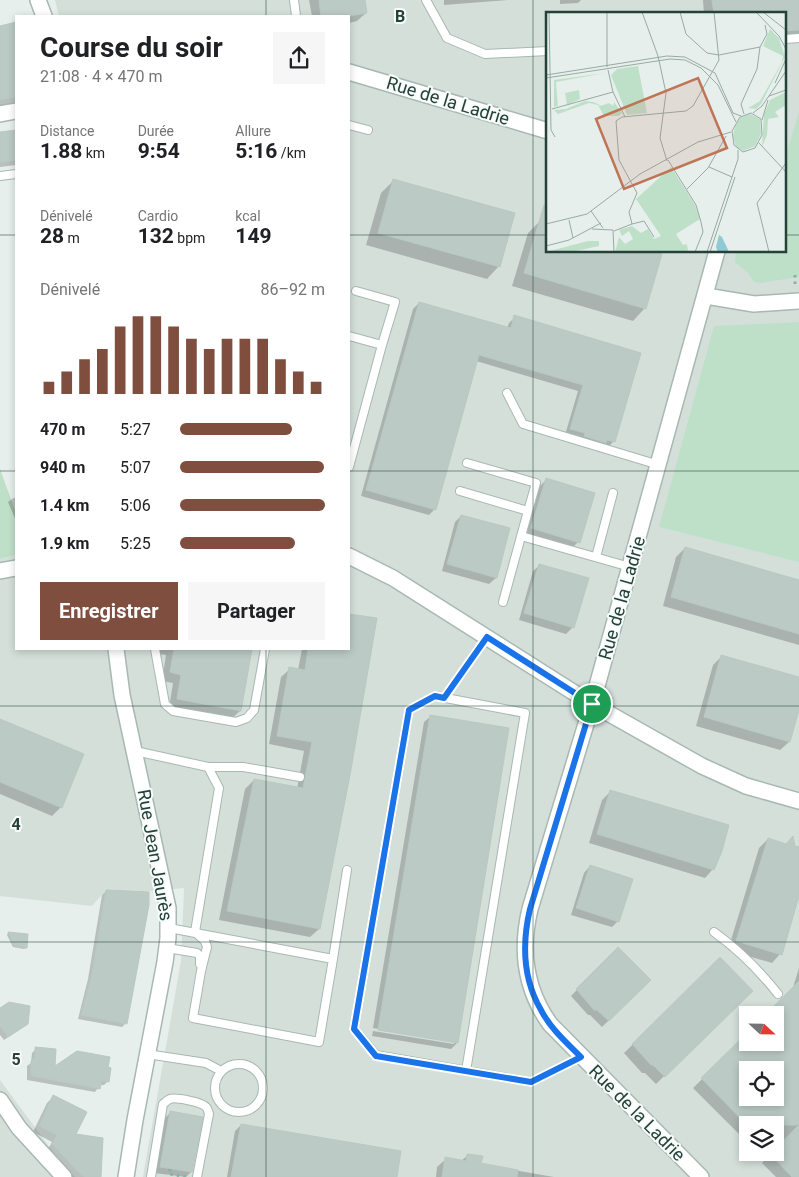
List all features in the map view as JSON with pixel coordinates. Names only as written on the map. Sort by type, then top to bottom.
[{"type":"street","points":[[38,0],[44,15]]},
{"type":"street","name":"Rue de la Ladrie","points":[[350,72],[546,130]]},
{"type":"street","points":[[0,114],[15,111]]},
{"type":"street","name":"Rue de la Ladrie","points":[[701,1177],[581,1057],[541,1012],[534,997],[525,961],[524,935],[530,909],[592,704],[717,252]]},
{"type":"street","points":[[706,296],[754,304],[797,296]]},
{"type":"street","points":[[350,556],[393,578],[592,704],[716,774],[752,788],[799,801]]},
{"type":"street","points":[[0,571],[15,568]]},
{"type":"street","name":"Rue Jean Jaurès","points":[[116,650],[122,695],[166,898],[169,928],[126,1177]]},
{"type":"street","points":[[0,1100],[20,1128],[64,1177]]},
{"type":"street","name":"Rue Jean Jaurès","points":[[117,1177],[135,1120]]},
{"type":"lane","points":[[294,0],[296,15]]},
{"type":"lane","points":[[426,0],[447,38],[485,54],[546,51]]},
{"type":"lane","points":[[786,39],[799,38]]},
{"type":"lane","points":[[350,125],[368,130]]},
{"type":"lane","points":[[0,176],[15,174]]},
{"type":"lane","points":[[350,463],[395,302],[356,291]]},
{"type":"lane","points":[[350,336],[382,345]]},
{"type":"lane","points":[[507,394],[522,424],[659,465]]},
{"type":"lane","points":[[467,463],[536,483],[503,602]]},
{"type":"lane","points":[[460,491],[528,511]]},
{"type":"lane","points":[[596,557],[613,493]]},
{"type":"lane","points":[[521,536],[630,567]]},
{"type":"lane","points":[[444,698],[487,637]]},
{"type":"lane","points":[[155,650],[165,704],[173,711],[236,722],[247,718],[254,710],[265,650]]},
{"type":"lane","points":[[466,1071],[525,713],[435,696],[409,710],[354,1029],[376,1056],[531,1082],[581,1057]]},
{"type":"lane","points":[[135,751],[208,767],[243,767],[300,777]]},
{"type":"lane","points":[[195,932],[219,788],[208,767]]},
{"type":"lane","points":[[167,948],[197,953],[200,956],[200,971],[193,1018],[318,1042],[347,870]]},
{"type":"lane","points":[[169,928],[333,959]]},
{"type":"lane","points":[[195,932],[205,941],[208,947],[200,971]]},
{"type":"lane","points":[[714,932],[738,950],[762,974],[778,994]]},
{"type":"lane","points":[[147,1054],[206,1063],[221,1071]]},
{"type":"lane","points":[[240,1063],[254,1069],[263,1081],[262,1096],[253,1109],[241,1114],[228,1111],[221,1106],[214,1092],[215,1080],[221,1071],[230,1065],[240,1063]]},
{"type":"lane","points":[[151,1177],[163,1104],[172,1098],[197,1102],[208,1108],[209,1114],[197,1177]]},
{"type":"path","points":[[795,275],[797,296]]},
{"type":"path","points":[[170,1168],[169,1174],[188,1177]]},
{"type":"shaded area","points":[[55,0],[799,0],[799,1177],[143,1177],[181,961],[184,888],[143,892],[106,890],[92,906],[0,896],[0,559],[15,555],[15,650],[350,650],[350,15],[59,15]]},
{"type":"shaded area","points":[[0,1080],[59,1160],[75,1177],[0,1177]]},
{"type":"green space","points":[[799,112],[799,277],[761,283],[754,282],[748,273],[735,262],[736,252],[786,252],[786,155]]},
{"type":"green space","points":[[799,322],[799,562],[659,527],[714,326]]},
{"type":"green space","points":[[0,469],[15,510],[15,555],[0,559]]},
{"type":"building","points":[[319,0],[365,0],[367,13],[350,16],[321,15]]},
{"type":"building","points":[[712,0],[799,0],[799,30],[786,31],[786,12],[714,12]]},
{"type":"building","points":[[15,22],[15,97],[0,100],[0,26]]},
{"type":"building","points":[[15,130],[15,160],[0,163],[0,132]]},
{"type":"building","points":[[393,179],[515,213],[500,267],[378,233]]},
{"type":"building","points":[[544,205],[546,206],[546,252],[655,252],[662,254],[646,309],[524,273]]},
{"type":"building","points":[[419,302],[511,328],[514,315],[641,353],[615,442],[607,440],[606,443],[584,436],[585,433],[570,429],[583,385],[479,355],[436,510],[366,490]]},
{"type":"building","points":[[546,478],[595,493],[580,543],[531,528]]},
{"type":"building","points":[[461,515],[510,528],[497,578],[447,564]]},
{"type":"building","points":[[685,547],[799,580],[799,634],[671,597]]},
{"type":"building","points":[[539,564],[589,578],[574,628],[524,613]]},
{"type":"building","points":[[350,614],[377,618],[350,775],[320,929],[227,911],[254,779],[303,788],[312,742],[277,736],[289,667],[305,670],[308,650],[350,650]]},
{"type":"building","points":[[174,650],[252,650],[241,711],[177,699],[181,675],[170,672]]},
{"type":"building","points":[[721,655],[799,677],[799,710],[790,742],[704,717]]},
{"type":"building","points":[[430,715],[509,728],[458,1043],[378,1030]]},
{"type":"building","points":[[0,719],[84,754],[62,808],[0,782]]},
{"type":"building","points":[[610,790],[729,825],[722,851],[714,870],[597,834]]},
{"type":"building","points":[[793,836],[795,846],[799,847],[799,896],[782,955],[736,941],[768,838],[786,844]]},
{"type":"building","points":[[590,865],[633,879],[619,922],[576,908]]},
{"type":"building","points":[[106,890],[149,892],[149,905],[127,1024],[81,1015],[92,974]]},
{"type":"building","points":[[8,932],[28,934],[27,948],[14,946]]},
{"type":"building","points":[[618,947],[651,980],[609,1021],[597,1010],[594,1010],[576,989]]},
{"type":"building","points":[[720,957],[753,991],[665,1077],[632,1044]]},
{"type":"building","points":[[799,981],[799,1125],[784,1125],[784,1116],[739,1117],[701,1078],[739,1041],[739,1051],[784,1051],[784,1006],[774,1006]]},
{"type":"building","points":[[9,1002],[30,1006],[28,1024],[8,1037],[0,1026],[0,1008]]},
{"type":"building","points":[[35,1047],[56,1049],[55,1066],[77,1051],[110,1057],[108,1067],[111,1068],[109,1082],[102,1081],[100,1089],[31,1076],[31,1061],[35,1058]]},
{"type":"building","points":[[53,1095],[87,1112],[76,1134],[103,1138],[101,1177],[85,1177],[80,1174],[52,1144],[57,1135],[39,1126]]},
{"type":"building","points":[[170,1111],[203,1117],[192,1172],[160,1167]]},
{"type":"building","points":[[241,1124],[401,1151],[397,1177],[231,1177]]},
{"type":"building","points":[[799,1125],[799,1177],[792,1177],[777,1161],[784,1161],[784,1140]]},
{"type":"building","points":[[467,1154],[483,1156],[481,1163],[518,1170],[517,1177],[442,1177],[445,1157],[466,1161]]},
{"type":"route","points":[[487,637],[592,704],[530,909],[524,935],[525,961],[529,980],[541,1012],[581,1057],[531,1082],[376,1056],[354,1029],[409,710],[435,696],[444,698],[487,637]]}]
